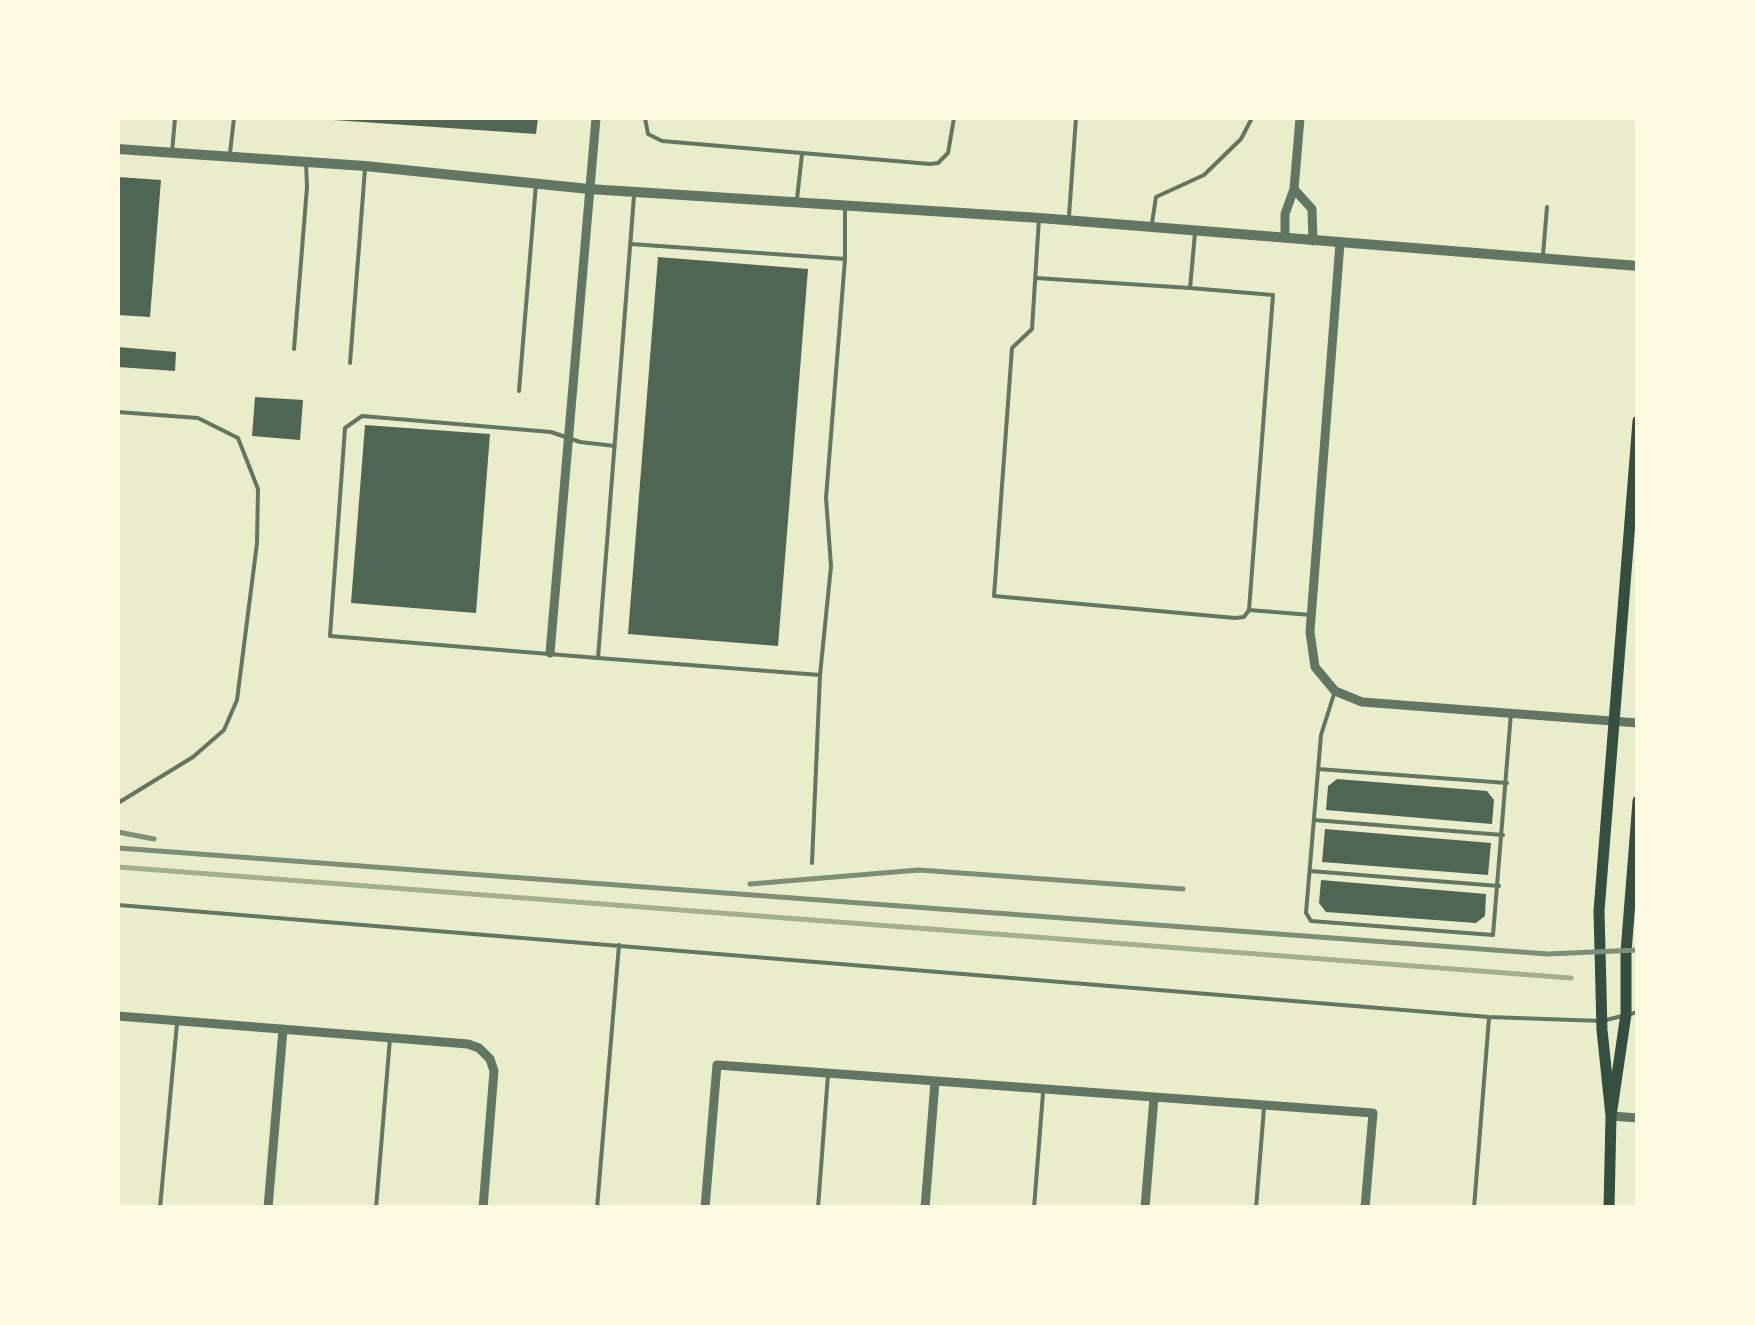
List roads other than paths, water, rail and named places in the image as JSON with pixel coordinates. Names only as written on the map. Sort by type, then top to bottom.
[{"type":"main road","points":[[1608,1208],[1611,1116],[1602,1021],[1599,911],[1638,421]]},
{"type":"main road","points":[[1611,1116],[1632,1013],[1626,952],[1638,800]]},
{"type":"street","points":[[550,652],[596,118]]},
{"type":"street","points":[[1285,238],[1300,118]]},
{"type":"street","points":[[118,149],[365,166],[589,189],[1068,220],[1638,266]]},
{"type":"street","points":[[1294,190],[1312,209],[1313,241]]},
{"type":"street","points":[[1340,244],[1310,644],[1315,668],[1335,692],[1362,702],[1638,722]]},
{"type":"street","points":[[118,1016],[468,1044],[486,1054],[494,1070],[483,1208]]},
{"type":"street","points":[[268,1208],[282,1028]]},
{"type":"street","points":[[705,1208],[717,1065],[1372,1113],[1365,1208]]},
{"type":"street","points":[[926,1208],[935,1082]]},
{"type":"street","points":[[1145,1208],[1154,1098]]},
{"type":"street","points":[[1611,1116],[1638,1118]]},
{"type":"lane","points":[[172,153],[175,118]]},
{"type":"lane","points":[[230,157],[234,118]]},
{"type":"lane","points":[[645,118],[648,134],[662,142],[938,163],[952,144],[954,118]]},
{"type":"lane","points":[[1068,220],[1076,118]]},
{"type":"lane","points":[[1151,227],[1156,197],[1204,175],[1241,138],[1252,118]]},
{"type":"lane","points":[[797,204],[802,154]]},
{"type":"lane","points":[[294,348],[308,187],[306,162]]},
{"type":"lane","points":[[350,363],[365,166]]},
{"type":"lane","points":[[520,390],[536,184]]},
{"type":"lane","points":[[598,658],[635,192]]},
{"type":"lane","points":[[812,864],[820,676],[831,566],[826,498],[846,207]]},
{"type":"lane","points":[[1542,260],[1548,207]]},
{"type":"lane","points":[[1036,278],[1273,295],[1249,610],[1244,616],[994,596],[1012,348],[1032,329],[1040,218]]},
{"type":"lane","points":[[1190,288],[1195,231]]},
{"type":"lane","points":[[630,244],[845,258]]},
{"type":"lane","points":[[118,412],[198,418],[238,438],[258,489],[257,543],[237,700],[224,730],[193,757],[118,803]]},
{"type":"lane","points":[[615,446],[551,432],[362,416],[345,428],[330,636],[820,676]]},
{"type":"lane","points":[[1249,610],[1312,615]]},
{"type":"lane","points":[[1335,692],[1321,736],[1306,914],[1311,921],[1493,935],[1511,713]]},
{"type":"lane","points":[[1318,769],[1507,783]]},
{"type":"lane","points":[[1314,820],[1503,835]]},
{"type":"lane","points":[[1310,871],[1499,886]]},
{"type":"lane","points":[[118,905],[1489,1016],[1602,1021],[1632,1013]]},
{"type":"lane","points":[[598,1208],[619,945]]},
{"type":"lane","points":[[1474,1208],[1489,1016]]},
{"type":"lane","points":[[160,1208],[177,1020]]},
{"type":"lane","points":[[376,1208],[390,1037]]},
{"type":"lane","points":[[818,1208],[828,1074]]},
{"type":"lane","points":[[1034,1208],[1043,1090]]},
{"type":"lane","points":[[1256,1208],[1264,1105]]},
{"type":"waterway","points":[[118,867],[1571,978]]},
{"type":"railway","points":[[118,832],[154,839]]},
{"type":"railway","points":[[118,848],[1548,954],[1638,950]]},
{"type":"railway","points":[[750,884],[919,870],[1183,889]]}]
